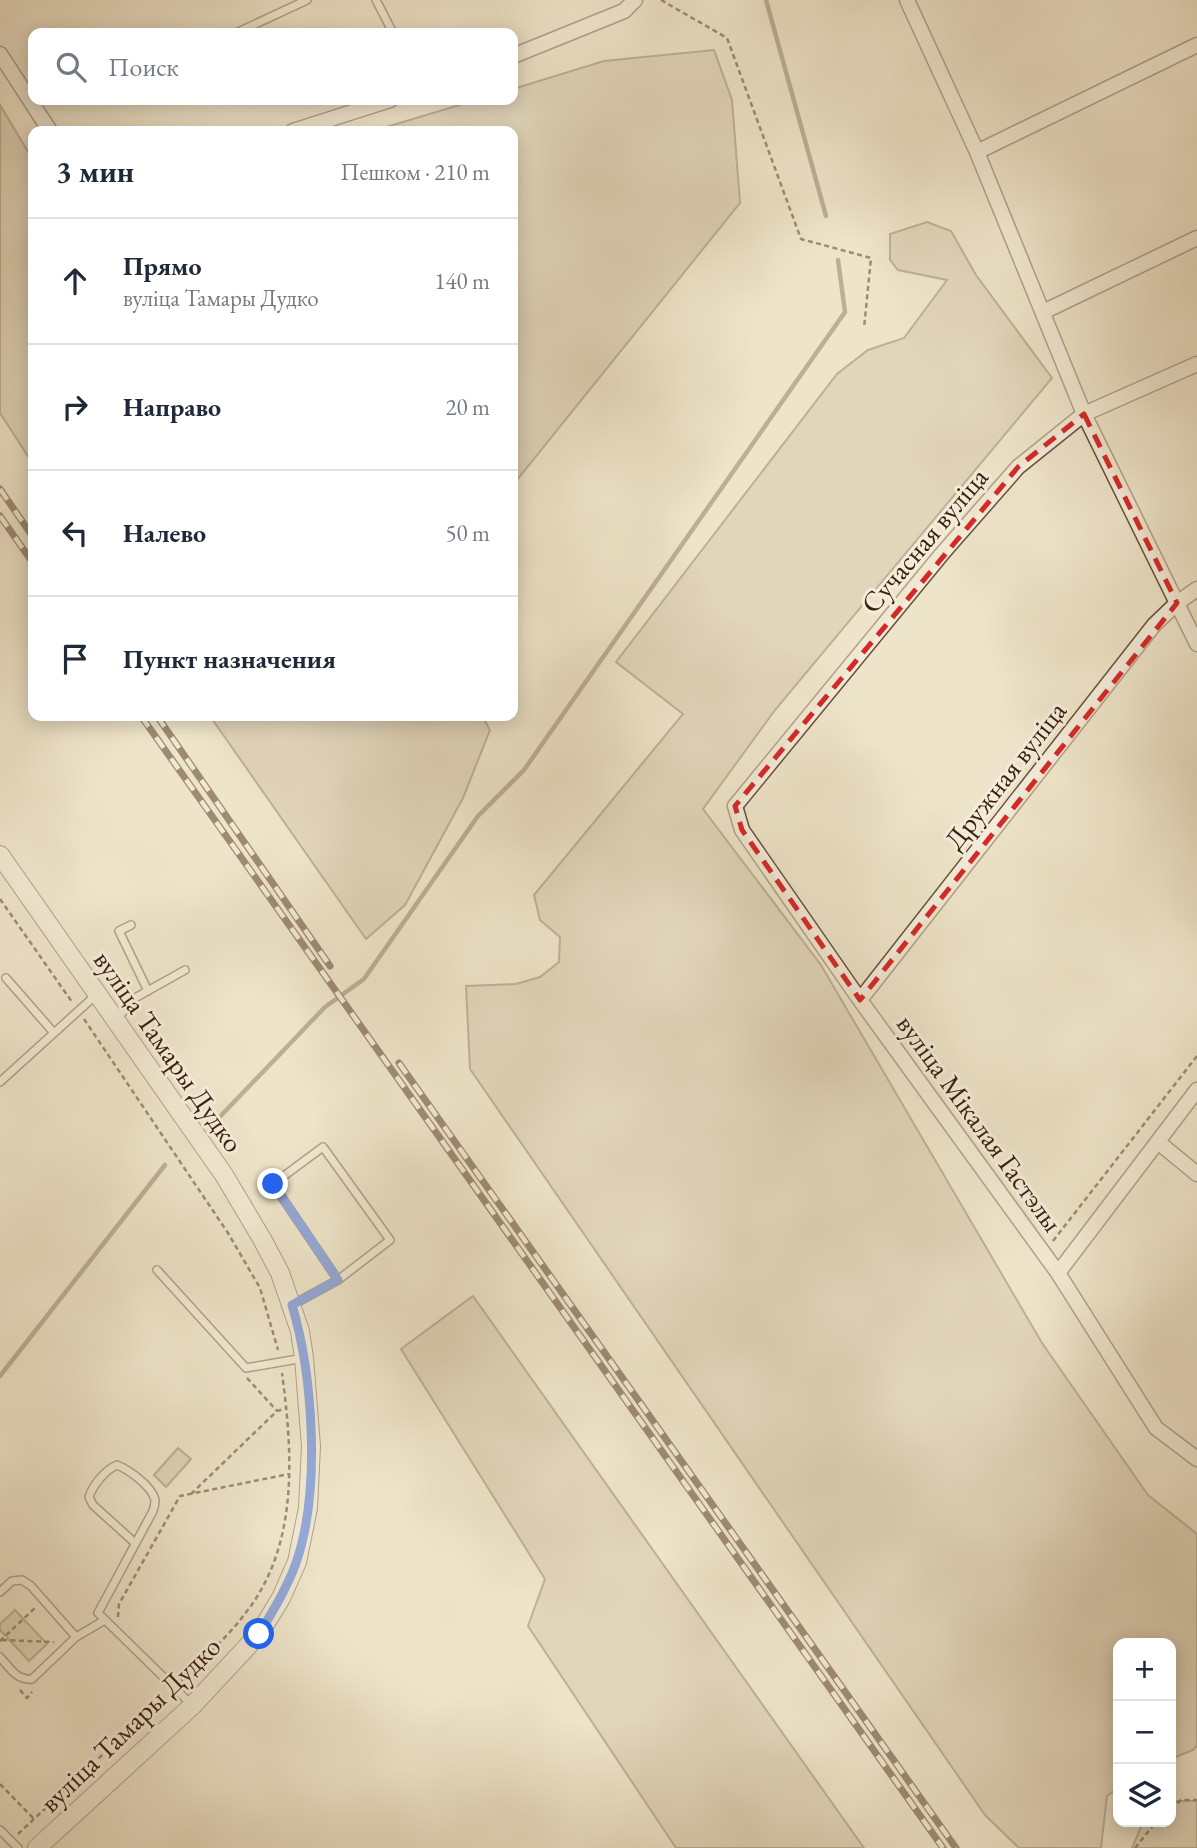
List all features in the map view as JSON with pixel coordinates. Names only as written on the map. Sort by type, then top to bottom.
[{"type":"street","points":[[518,54],[624,11],[635,0]]},
{"type":"street","points":[[907,0],[977,152],[1084,414],[1197,644]]},
{"type":"street","points":[[977,152],[1197,45]]},
{"type":"street","points":[[0,54],[28,97]]},
{"type":"street","points":[[33,105],[47,126]]},
{"type":"street","points":[[309,126],[374,105]]},
{"type":"street","points":[[1043,312],[1197,238]]},
{"type":"street","name":"Сучасная вуліца","points":[[735,806],[941,555],[1018,467],[1084,414],[1197,364]]},
{"type":"street","name":"Дружная вуліца","points":[[860,1000],[1154,625],[1177,603],[1197,589]]},
{"type":"street","name":"вуліца Мікалая Гастэлы","points":[[735,806],[742,830],[860,1000],[1058,1273],[1156,1427],[1197,1460]]},
{"type":"street","name":"вуліца Тамары Дудко","points":[[0,855],[224,1175],[280,1273],[292,1305],[304,1358],[312,1446],[308,1508],[297,1562],[281,1598],[259,1634],[192,1706],[37,1848]]},
{"type":"street","points":[[1058,1273],[1197,1090]]},
{"type":"street","points":[[1158,1142],[1197,1174]]},
{"type":"lane","points":[[247,28],[307,0]]},
{"type":"lane","points":[[376,0],[390,28]]},
{"type":"lane","points":[[131,925],[119,931],[148,991]]},
{"type":"lane","points":[[116,1020],[135,998],[185,970]]},
{"type":"lane","points":[[6,978],[54,1032]]},
{"type":"lane","points":[[0,1082],[97,994]]},
{"type":"lane","points":[[292,1305],[338,1280],[390,1240],[323,1147],[273,1184],[338,1280]]},
{"type":"lane","points":[[157,1270],[246,1368],[304,1358]]},
{"type":"lane","points":[[135,1543],[93,1505],[89,1497],[91,1490],[109,1468],[117,1465],[126,1468],[150,1492],[155,1501],[153,1511],[98,1613],[192,1706]]},
{"type":"lane","points":[[0,1592],[12,1581],[22,1580],[44,1600],[73,1640]]},
{"type":"lane","points":[[0,1657],[16,1675],[24,1680],[32,1679],[73,1640],[105,1620]]},
{"type":"lane","points":[[0,1830],[18,1848]]},
{"type":"path","points":[[661,0],[727,38],[801,239],[871,258],[864,328]]},
{"type":"path","points":[[0,899],[228,1233],[260,1287],[280,1361],[286,1408],[289,1474],[288,1506],[281,1543],[259,1593],[245,1615],[174,1688],[10,1841]]},
{"type":"path","points":[[1044,1253],[1197,1056]]},
{"type":"path","points":[[191,1494],[277,1411],[286,1408]]},
{"type":"path","points":[[117,1616],[119,1604],[180,1496],[289,1474]]},
{"type":"path","points":[[1,1641],[44,1600]]},
{"type":"path","points":[[1,1641],[73,1640]]},
{"type":"path","points":[[18,1687],[26,1698],[36,1689]]},
{"type":"path","points":[[0,1784],[34,1819]]},
{"type":"path","points":[[1176,1804],[1181,1800],[1197,1800]]},
{"type":"path","points":[[1135,1848],[1152,1827]]},
{"type":"highlighted area","points":[[1084,414],[1177,603],[860,1000],[742,830],[735,806],[1018,467]]},
{"type":"shaded area","points":[[714,50],[732,100],[740,203],[518,479],[518,126],[390,126],[459,105],[518,105],[518,87],[604,61]]},
{"type":"shaded area","points":[[0,105],[28,152],[28,456],[0,413]]},
{"type":"shaded area","points":[[927,222],[951,231],[976,275],[1052,378],[775,710],[703,809],[821,965],[1042,1343],[1148,1495],[1197,1534],[1197,1746],[1176,1757],[1176,1638],[1113,1638],[1113,1792],[1107,1796],[1101,1848],[1019,1848],[985,1815],[470,1069],[466,986],[516,984],[540,977],[559,962],[560,937],[540,920],[534,895],[683,714],[616,662],[837,374],[868,350],[904,338],[947,280],[898,270],[890,260],[890,234]]},
{"type":"shaded area","points":[[213,721],[485,721],[490,730],[463,798],[405,905],[366,939]]},
{"type":"shaded area","points":[[473,1296],[864,1848],[676,1848],[528,1626],[545,1579],[401,1349]]},
{"type":"shaded area","points":[[178,1448],[191,1459],[166,1487],[154,1475]]},
{"type":"shaded area","points":[[15,1610],[47,1644],[29,1661],[0,1630],[0,1624]]},
{"type":"shaded area","points":[[1176,1801],[1197,1801],[1197,1848],[1132,1848],[1141,1827],[1176,1827]]},
{"type":"waterway","points":[[766,0],[826,216]]},
{"type":"waterway","points":[[212,1125],[325,1007],[364,979],[478,816],[524,770],[845,312],[838,260]]},
{"type":"waterway","points":[[0,1376],[165,1165]]},
{"type":"railway","points":[[0,489],[28,530]]},
{"type":"railway","points":[[0,516],[28,556]]},
{"type":"railway","points":[[145,721],[943,1848]]},
{"type":"railway","points":[[160,721],[330,966]]},
{"type":"railway","points":[[399,1063],[956,1848]]},
{"type":"route","points":[[259,1634],[281,1598],[297,1562],[308,1508],[312,1446],[304,1358],[292,1305],[338,1280],[273,1184]]}]
